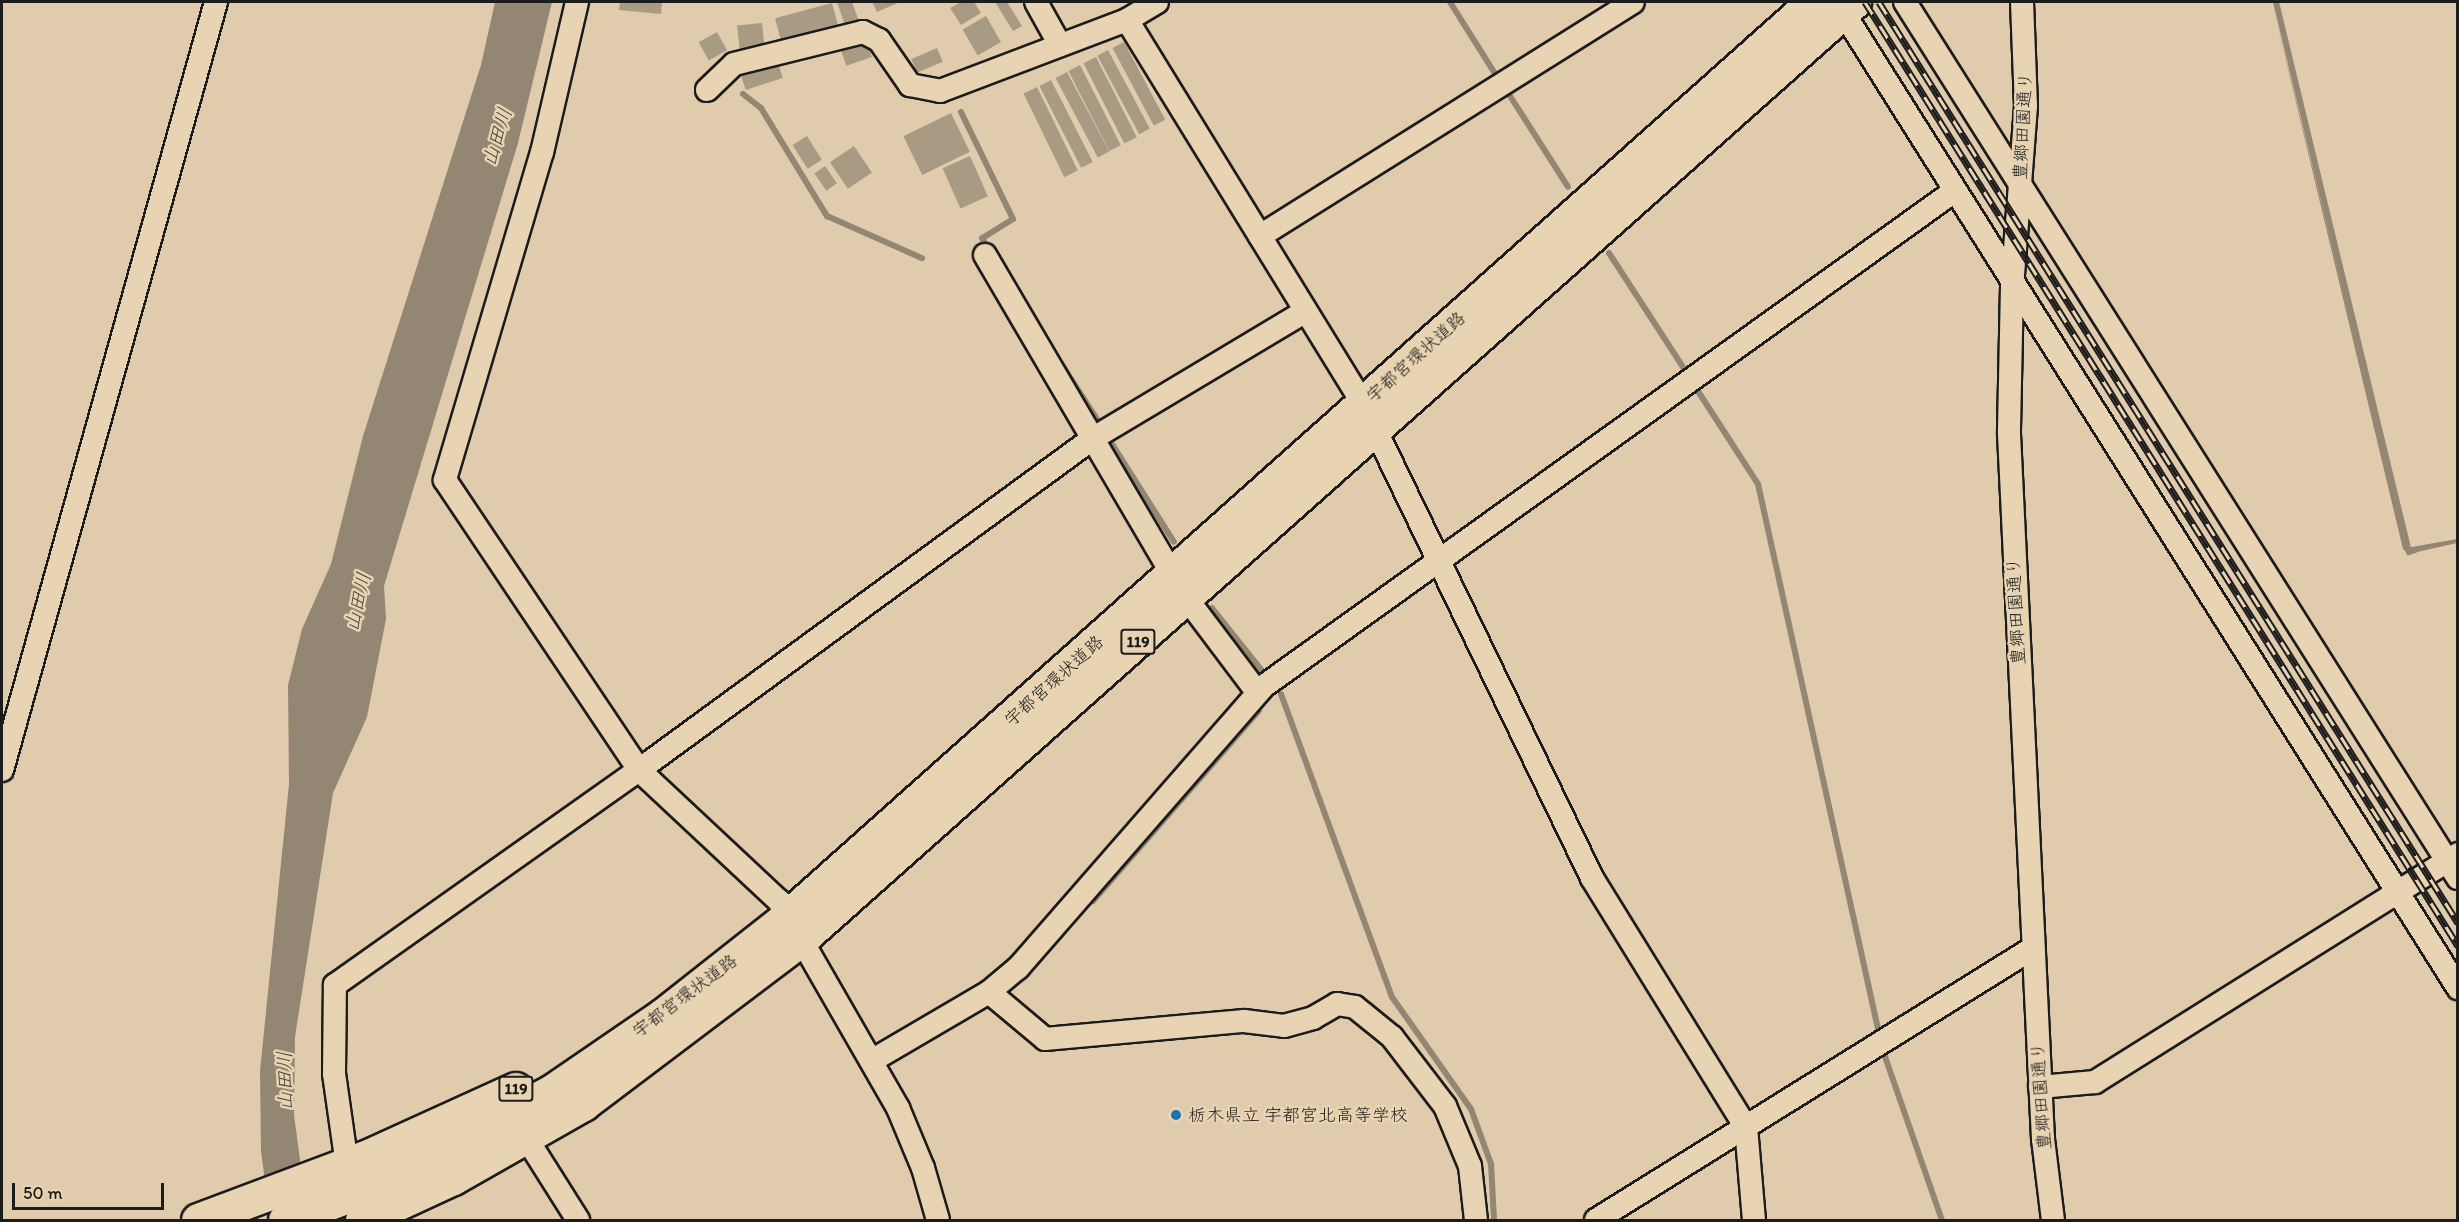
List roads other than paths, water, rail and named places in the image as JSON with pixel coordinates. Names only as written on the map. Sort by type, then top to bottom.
[{"type":"highway","name":"宇都宮環状道路","points":[[363,1189],[453,1178],[583,1104],[794,928],[1837,5]]},
{"type":"highway","name":"宇都宮環状道路","points":[[285,1221],[363,1189],[663,1015],[794,928]]},
{"type":"highway","name":"119","points":[[412,1221],[530,1144],[583,1104]]},
{"type":"highway","name":"119","points":[[210,1217],[363,1189]]},
{"type":"street","points":[[2,770],[216,2]]},
{"type":"street","points":[[577,2],[542,152],[445,480],[639,770],[779,901],[873,1060],[923,1168],[938,1221]]},
{"type":"street","points":[[1036,2],[1060,45]]},
{"type":"street","points":[[707,90],[734,64],[863,32],[879,40],[910,84],[940,91],[1127,20],[1157,2]]},
{"type":"street","points":[[1260,236],[1633,2]]},
{"type":"street","points":[[1905,2],[2020,186],[2454,864],[2396,890],[2096,1082],[2040,1087]]},
{"type":"street","name":"豊郷田園通り","points":[[2022,2],[2027,63],[2012,286],[2008,434],[2040,1087],[2053,1221]]},
{"type":"street","points":[[1837,5],[2012,286],[2457,988]]},
{"type":"street","points":[[1127,20],[1370,416],[1592,878],[1746,1127],[1754,1221]]},
{"type":"street","points":[[873,1060],[989,992],[1018,968],[1257,692],[1953,192]]},
{"type":"street","points":[[986,255],[1180,587],[1257,692]]},
{"type":"street","points":[[363,1189],[334,1074],[335,985],[639,770],[1092,439],[1306,311]]},
{"type":"street","points":[[1596,1221],[2033,948]]},
{"type":"street","points":[[989,992],[1045,1039],[1233,1022],[1284,1026],[1313,1018],[1337,1004],[1355,1007],[1392,1037],[1445,1106],[1470,1166],[1476,1221]]},
{"type":"street","points":[[530,1144],[578,1221]]},
{"type":"water","name":"山田川","points":[[495,2],[552,2],[518,143],[384,586],[386,619],[367,717],[333,793],[295,1037],[294,1115],[308,1220],[270,1220],[261,1151],[260,1071],[289,784],[288,685],[302,629],[331,564],[363,436],[481,65]]},
{"type":"water","points":[[2272,2],[2406,548],[2457,539],[2457,543],[2408,554],[2403,549]]},
{"type":"waterway","points":[[1450,2],[1499,80]]},
{"type":"waterway","points":[[2276,2],[2409,552],[2415,550]]},
{"type":"waterway","points":[[1505,88],[1568,187]]},
{"type":"waterway","points":[[743,94],[761,108],[827,216],[922,258]]},
{"type":"waterway","points":[[961,112],[1013,219],[982,238],[989,250]]},
{"type":"waterway","points":[[1609,253],[1689,376]]},
{"type":"waterway","points":[[1062,365],[1102,427]]},
{"type":"waterway","points":[[1694,385],[1758,484],[1880,1038]]},
{"type":"waterway","points":[[1107,436],[1174,542]]},
{"type":"waterway","points":[[1212,608],[1267,677]]},
{"type":"waterway","points":[[1281,694],[1392,997],[1471,1109],[1491,1164],[1494,1220]]},
{"type":"waterway","points":[[1093,901],[1259,711]]},
{"type":"waterway","points":[[1882,1048],[1942,1220]]},
{"type":"railway","points":[[1865,2],[2458,946]]},
{"type":"railway","points":[[1879,2],[2458,923]]},
{"type":"place","name":"栃木県立 宇都宮北高等学校","points":[[1176,1115]]}]
